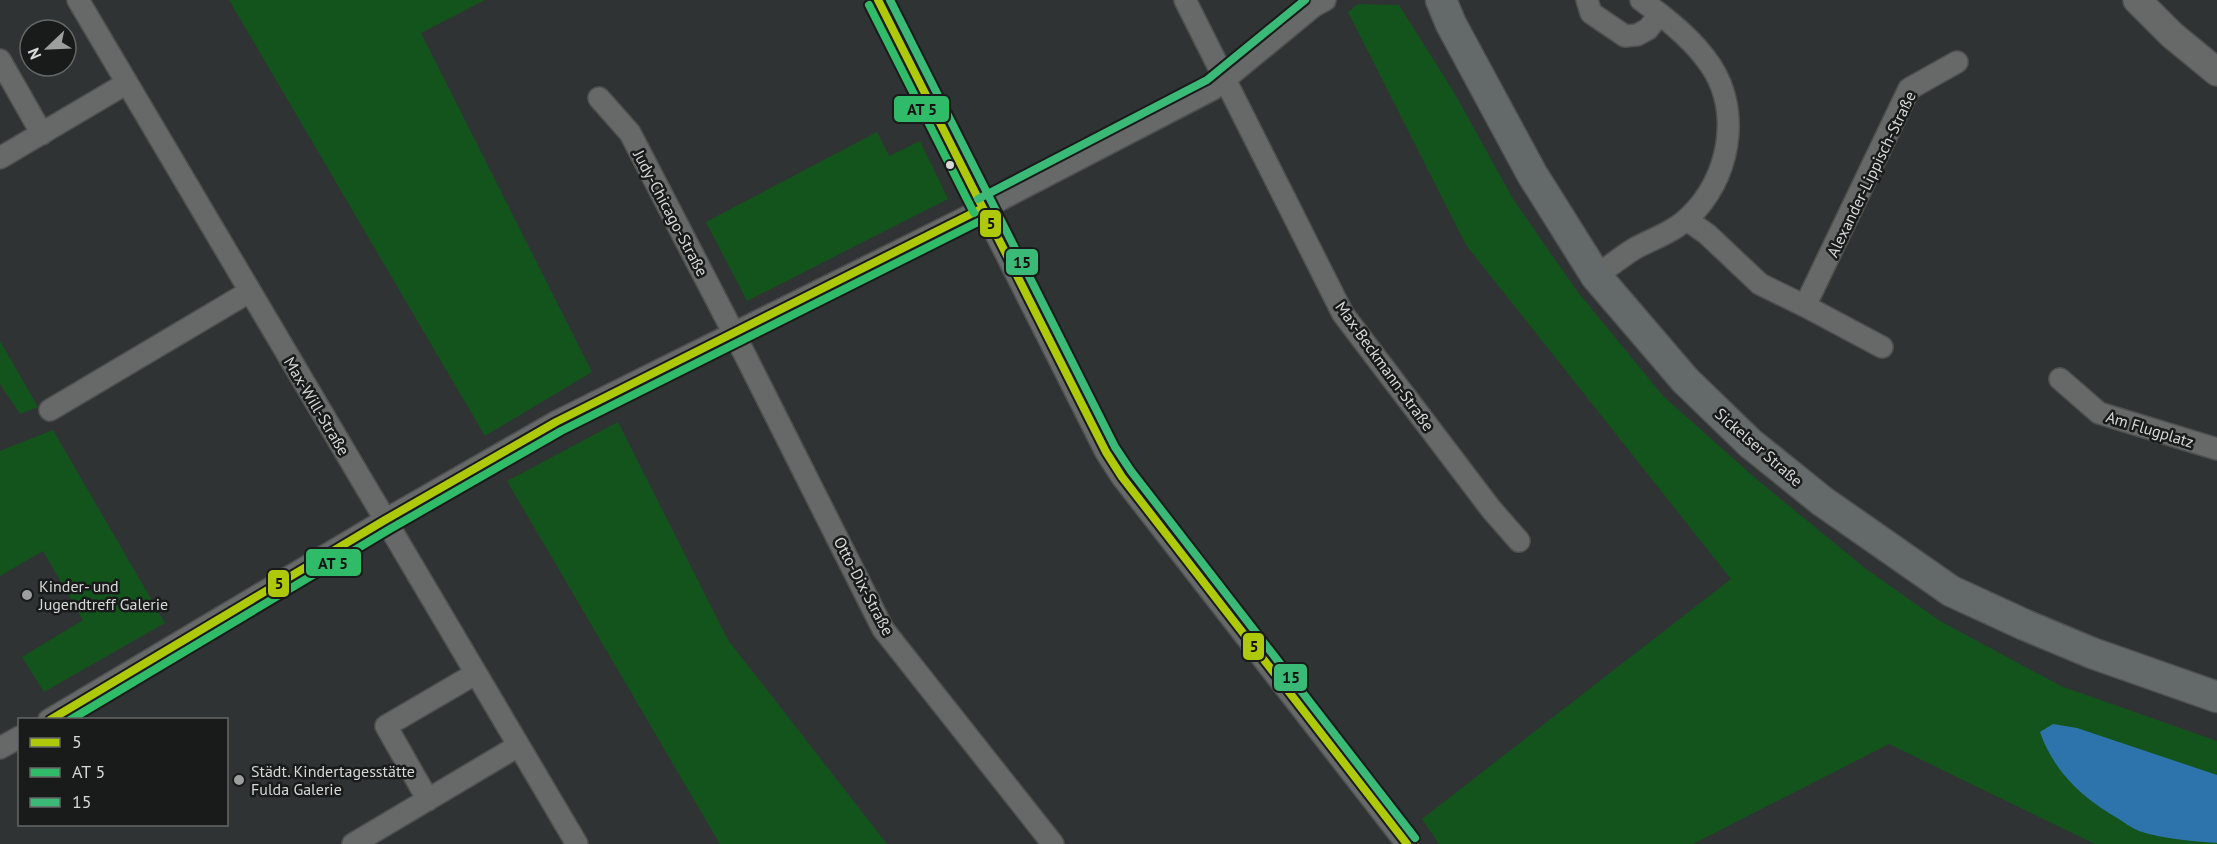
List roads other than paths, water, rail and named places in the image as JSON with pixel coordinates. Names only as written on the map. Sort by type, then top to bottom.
[{"type":"main road","name":"Sickelser Straße","points":[[1422,0],[1446,12],[1532,174],[1596,276],[1685,380],[1750,443],[1822,501],[1951,591],[2092,653],[2217,697]]},
{"type":"street","name":"Max-Will-Straße","points":[[78,0],[577,844]]},
{"type":"street","points":[[878,0],[1106,452],[1122,477],[1407,844]]},
{"type":"street","name":"Max-Beckmann-Straße","points":[[1185,0],[1343,314],[1491,509],[1519,541]]},
{"type":"street","points":[[1587,0],[1591,13],[1625,36],[1636,35],[1648,29],[1660,14]]},
{"type":"street","points":[[1596,276],[1632,250],[1664,235],[1687,220],[1707,198],[1718,178],[1727,146],[1728,120],[1722,91],[1711,66],[1689,40],[1641,0]]},
{"type":"street","points":[[2137,0],[2172,35],[2217,72]]},
{"type":"street","points":[[53,718],[385,520],[556,422],[983,208],[1213,89],[1318,2]]},
{"type":"street","points":[[0,60],[42,134]]},
{"type":"street","name":"Alexander-Lippisch-Straße","points":[[1805,306],[1909,89],[1957,62]]},
{"type":"street","points":[[0,158],[127,83]]},
{"type":"street","name":"Judy-Chicago-Straße","points":[[599,98],[630,134],[734,334]]},
{"type":"street","points":[[1687,220],[1707,234],[1760,284],[1882,347]]},
{"type":"street","points":[[50,410],[249,292]]},
{"type":"street","name":"Otto-Dix-Straße","points":[[734,334],[883,629],[1053,844]]},
{"type":"street","name":"Am Flugplatz","points":[[2060,379],[2099,413],[2217,449]]},
{"type":"street","points":[[428,800],[387,726],[475,674]]},
{"type":"street","points":[[0,748],[18,738]]},
{"type":"street","points":[[353,844],[518,746]]},
{"type":"water","points":[[2053,724],[2077,728],[2217,775],[2217,843],[2148,834],[2139,831],[2093,802],[2071,783],[2053,760],[2040,732]]},
{"type":"place","name":"Kinder- und Jugendtreff Galerie","points":[[27,595]]},
{"type":"place","name":"Städt. Kindertagesstätte Fulda Galerie","points":[[239,780]]}]
